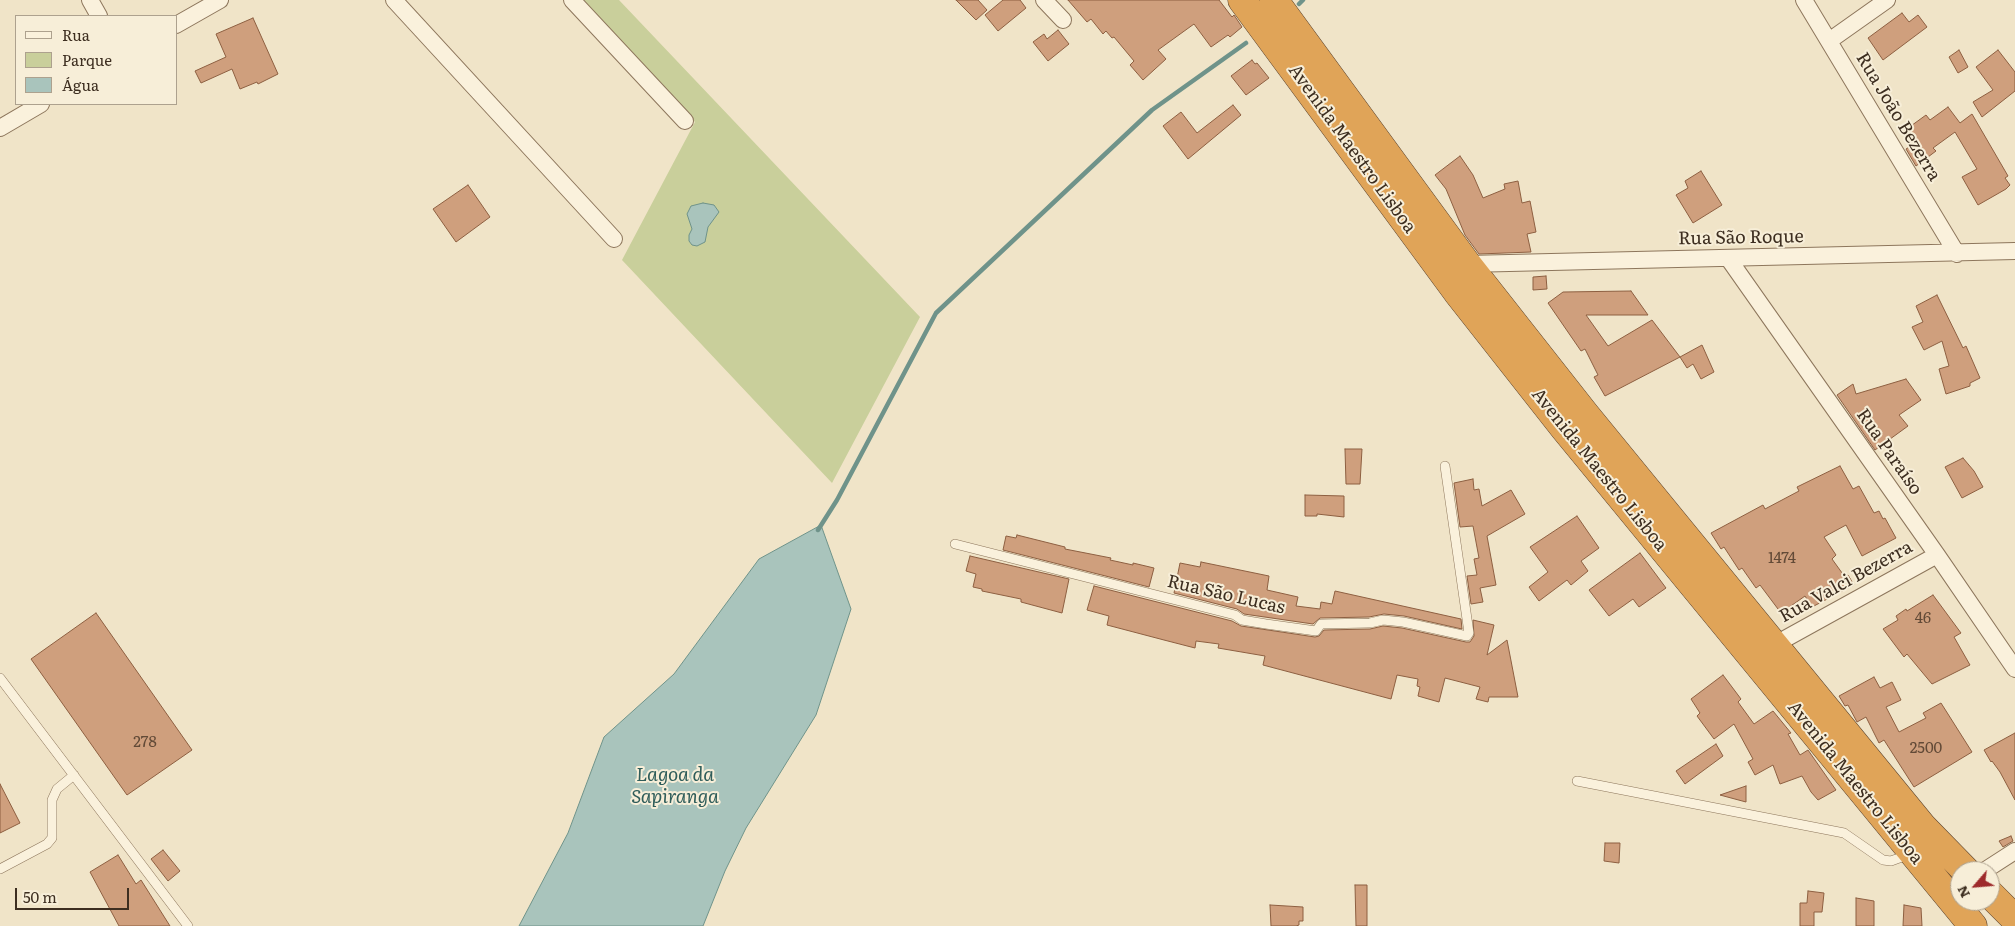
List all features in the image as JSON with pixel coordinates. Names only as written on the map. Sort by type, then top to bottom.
[{"type":"highway","name":"Avenida Maestro Lisboa","points":[[1242,0],[1457,292],[1564,428],[1972,926]]},
{"type":"highway","name":"Avenida Maestro Lisboa","points":[[1274,0],[1467,264],[1585,414],[1923,827],[1956,861]]},
{"type":"highway","points":[[2000,904],[2015,919]]},
{"type":"street","points":[[90,0],[98,15]]},
{"type":"street","points":[[178,24],[220,0]]},
{"type":"street","points":[[394,0],[614,239]]},
{"type":"street","points":[[572,0],[685,121]]},
{"type":"street","points":[[1044,0],[1063,20]]},
{"type":"street","name":"Rua João Bezerra","points":[[1804,0],[1957,254]]},
{"type":"street","points":[[1829,41],[1887,0]]},
{"type":"street","points":[[0,128],[39,105]]},
{"type":"street","name":"Rua São Roque","points":[[1467,264],[2015,252]]},
{"type":"street","name":"Rua Paraíso","points":[[1728,258],[1937,554],[2015,669]]},
{"type":"street","name":"Rua Valci Bezerra","points":[[1774,645],[1937,554]]},
{"type":"street","points":[[2000,861],[2015,851]]},
{"type":"lane","name":"Rua São Lucas","points":[[955,544],[1235,615],[1250,621],[1316,631],[1320,624],[1370,623],[1383,620],[1403,622],[1466,637],[1469,633],[1444,466]]},
{"type":"lane","points":[[0,678],[188,926]]},
{"type":"lane","points":[[0,869],[47,844],[52,838],[52,800],[57,789],[74,776]]},
{"type":"lane","points":[[1577,781],[1844,833],[1883,860],[1891,861],[1912,854]]},
{"type":"green space","points":[[581,0],[619,0],[920,317],[832,483],[622,260],[695,122]]},
{"type":"water","points":[[703,203],[714,205],[719,212],[708,227],[705,242],[697,246],[692,245],[689,241],[689,235],[692,229],[687,214],[691,206]]},
{"type":"water","name":"Lagoa da Sapiranga","points":[[821,525],[851,609],[816,715],[746,828],[725,871],[703,926],[519,926],[568,833],[604,737],[674,674],[759,559]]},
{"type":"building","points":[[956,0],[978,0],[987,10],[976,20]]},
{"type":"building","points":[[1003,0],[1020,0],[1026,8],[998,31],[985,15]]},
{"type":"building","points":[[1068,0],[1219,0],[1232,17],[1234,15],[1242,27],[1230,37],[1228,35],[1211,47],[1194,24],[1158,50],[1166,59],[1143,80],[1130,65],[1134,61],[1114,37],[1112,38],[1106,31],[1103,34],[1091,19],[1087,22]]},
{"type":"building","points":[[1902,13],[1909,22],[1918,15],[1927,27],[1883,60],[1868,38]]},
{"type":"building","points":[[253,18],[278,74],[258,84],[257,82],[240,89],[232,69],[201,83],[195,71],[226,57],[216,34]]},
{"type":"building","points":[[1058,30],[1069,44],[1048,61],[1033,42],[1044,34],[1047,39]]},
{"type":"building","points":[[1959,50],[1968,67],[1958,73],[1949,57]]},
{"type":"building","points":[[1998,50],[2015,72],[2015,91],[1982,117],[1973,102],[1993,90],[1976,67]]},
{"type":"building","points":[[1252,60],[1255,64],[1257,63],[1269,78],[1246,95],[1231,76]]},
{"type":"building","points":[[1233,105],[1241,115],[1188,159],[1163,126],[1181,112],[1197,133]]},
{"type":"building","points":[[1948,107],[1960,123],[1972,114],[2008,176],[2005,178],[2010,185],[2006,189],[1978,205],[1962,177],[1977,169],[1955,132],[1933,148],[1936,151],[1916,166],[1906,149],[1914,144],[1904,131],[1926,115],[1930,120]]},
{"type":"building","points":[[1460,156],[1473,175],[1483,198],[1505,189],[1504,184],[1518,181],[1522,203],[1530,201],[1536,232],[1527,234],[1531,252],[1479,254],[1465,235],[1446,189],[1435,175]]},
{"type":"building","points":[[1701,171],[1722,205],[1693,223],[1676,195],[1688,188],[1685,181]]},
{"type":"building","points":[[468,185],[490,217],[456,242],[433,209]]},
{"type":"building","points":[[1546,276],[1547,289],[1533,290],[1533,277]]},
{"type":"building","points":[[1631,291],[1648,315],[1586,315],[1608,346],[1652,320],[1680,357],[1605,396],[1594,377],[1598,375],[1585,349],[1581,351],[1548,303],[1563,292]]},
{"type":"building","points":[[1937,295],[1963,348],[1966,346],[1980,378],[1970,383],[1970,386],[1946,394],[1939,369],[1949,366],[1942,341],[1924,350],[1912,327],[1923,322],[1916,306]]},
{"type":"building","points":[[1702,345],[1714,372],[1701,379],[1693,364],[1687,368],[1680,357]]},
{"type":"building","points":[[1906,379],[1921,400],[1899,415],[1908,426],[1875,450],[1837,395],[1853,384],[1856,394]]},
{"type":"building","points":[[1345,449],[1362,449],[1360,484],[1346,484]]},
{"type":"building","points":[[1963,458],[1974,471],[1983,487],[1962,498],[1945,467]]},
{"type":"building","points":[[1840,466],[1853,489],[1859,486],[1874,513],[1879,511],[1896,538],[1862,556],[1846,525],[1824,537],[1836,555],[1832,559],[1845,577],[1848,575],[1854,585],[1812,607],[1805,596],[1781,613],[1760,585],[1756,588],[1742,568],[1739,570],[1724,547],[1721,549],[1711,533],[1763,505],[1765,509],[1799,491],[1797,487]]},
{"type":"building","points":[[1473,479],[1474,490],[1479,489],[1482,506],[1511,490],[1525,514],[1487,536],[1496,585],[1480,588],[1483,602],[1471,604],[1467,576],[1477,575],[1474,559],[1479,558],[1473,526],[1460,527],[1454,483]]},
{"type":"building","points":[[1305,495],[1344,496],[1344,517],[1317,514],[1317,516],[1305,516]]},
{"type":"building","points":[[1577,516],[1599,548],[1581,561],[1588,571],[1571,585],[1567,580],[1539,601],[1529,587],[1548,572],[1530,547]]},
{"type":"building","points":[[1017,535],[1065,547],[1065,549],[1111,558],[1110,560],[1154,568],[1149,587],[1003,550],[1006,536],[1016,538]]},
{"type":"building","points":[[1640,553],[1666,588],[1639,607],[1633,599],[1609,616],[1589,590]]},
{"type":"building","points":[[970,556],[1069,579],[1062,613],[1021,602],[1021,599],[982,591],[982,589],[973,587],[976,574],[966,571]]},
{"type":"building","points":[[1201,562],[1269,576],[1267,590],[1298,597],[1296,606],[1320,609],[1321,602],[1332,604],[1335,591],[1461,619],[1462,629],[1404,616],[1384,614],[1369,617],[1320,618],[1313,624],[1244,614],[1237,609],[1174,593],[1180,563],[1200,567]]},
{"type":"building","points":[[1094,586],[1232,621],[1241,626],[1315,637],[1319,636],[1324,630],[1370,629],[1383,626],[1470,642],[1474,636],[1473,620],[1494,625],[1487,655],[1507,640],[1518,697],[1489,697],[1488,702],[1476,699],[1480,687],[1445,678],[1439,702],[1418,696],[1420,687],[1417,686],[1418,679],[1397,675],[1391,699],[1263,665],[1265,656],[1218,648],[1219,644],[1196,641],[1195,648],[1164,640],[1107,625],[1109,616],[1087,610]]},
{"type":"building","points":[[1933,595],[1961,633],[1954,637],[1970,665],[1932,684],[1907,654],[1904,657],[1883,629],[1898,620],[1896,616],[1906,609],[1907,611]]},
{"type":"building","points":[[96,613],[192,750],[127,795],[31,659]]},
{"type":"building","points":[[1723,675],[1741,699],[1738,702],[1754,724],[1773,711],[1791,733],[1788,734],[1800,755],[1808,750],[1836,790],[1818,800],[1802,776],[1780,784],[1773,765],[1755,775],[1748,762],[1753,759],[1734,724],[1714,739],[1697,716],[1700,713],[1691,699]]},
{"type":"building","points":[[1874,677],[1880,688],[1892,682],[1901,700],[1886,707],[1899,732],[1926,718],[1923,713],[1941,703],[1972,752],[1914,787],[1884,740],[1879,743],[1866,717],[1857,722],[1848,705],[1845,706],[1839,696]]},
{"type":"building","points":[[2015,733],[2015,800],[2000,772],[1984,750]]},
{"type":"building","points":[[1716,744],[1723,756],[1685,784],[1676,771]]},
{"type":"building","points":[[0,784],[20,823],[0,833]]},
{"type":"building","points":[[1746,786],[1746,802],[1720,795]]},
{"type":"building","points":[[2011,836],[2013,841],[2003,847],[1999,841]]},
{"type":"building","points":[[1605,843],[1620,843],[1619,863],[1604,861]]},
{"type":"building","points":[[163,850],[180,871],[168,881],[151,859]]},
{"type":"building","points":[[118,855],[136,884],[141,880],[170,926],[119,926],[90,872]]},
{"type":"building","points":[[1355,885],[1367,885],[1367,926],[1356,926]]},
{"type":"building","points":[[1808,891],[1824,893],[1822,912],[1814,912],[1814,926],[1800,926],[1800,903],[1807,903]]},
{"type":"building","points":[[1856,898],[1874,901],[1874,926],[1856,926]]},
{"type":"building","points":[[1270,905],[1303,907],[1303,921],[1299,921],[1299,925],[1296,926],[1271,926]]},
{"type":"building","points":[[1904,905],[1921,908],[1922,926],[1903,926]]},
{"type":"waterway","points":[[1299,4],[1303,0]]},
{"type":"waterway","points":[[818,530],[837,500],[936,313],[1152,110],[1246,43]]}]
